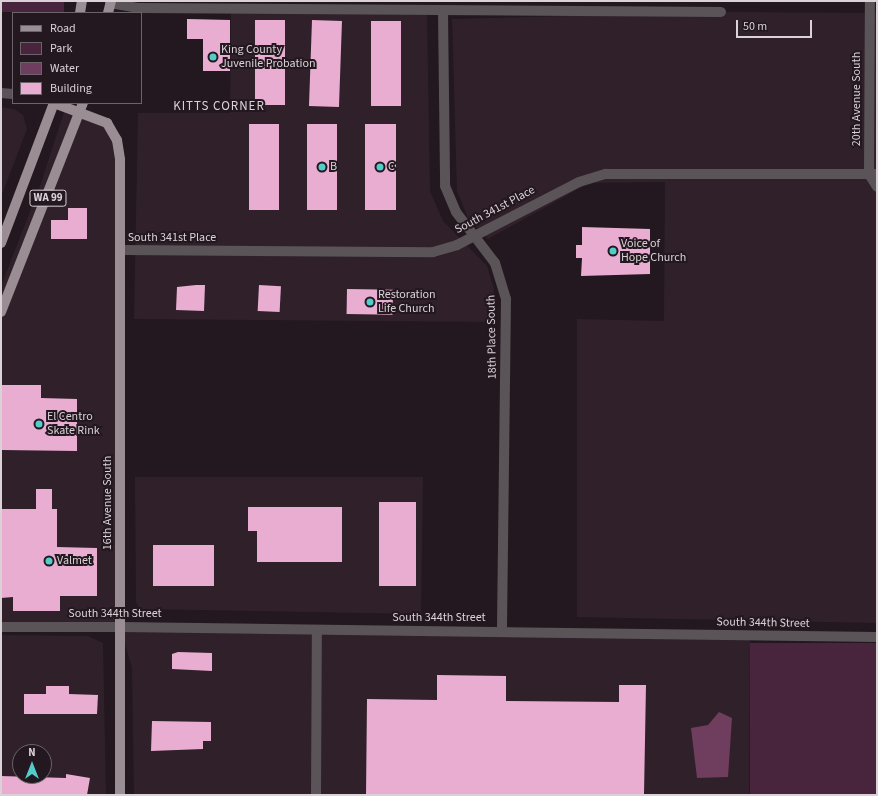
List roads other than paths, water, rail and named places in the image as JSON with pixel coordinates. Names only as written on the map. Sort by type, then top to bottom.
[{"type":"main road","points":[[80,12],[82,1]]},
{"type":"main road","points":[[108,12],[110,2]]},
{"type":"main road","name":"WA 99","points":[[1,243],[54,104]]},
{"type":"main road","name":"16th Avenue South","points":[[61,104],[82,107],[107,123],[117,140],[122,184],[120,795]]},
{"type":"main road","name":"WA 99","points":[[1,312],[82,107]]},
{"type":"street","name":"20th Avenue South","points":[[870,1],[873,174]]},
{"type":"street","points":[[110,2],[138,8],[443,12],[721,12]]},
{"type":"street","name":"18th Place South","points":[[443,12],[444,180],[456,212],[500,273],[506,299],[502,632]]},
{"type":"street","points":[[1,93],[12,94]]},
{"type":"street","name":"South 341st Place","points":[[122,250],[428,252],[449,248],[474,237],[579,182],[606,174],[873,174]]},
{"type":"street","points":[[873,174],[877,187]]},
{"type":"street","name":"South 344th Street","points":[[1,627],[258,627],[317,631],[877,637]]},
{"type":"street","points":[[316,795],[317,631]]},
{"type":"water","points":[[719,712],[732,718],[728,777],[697,778],[691,728],[708,725]]},
{"type":"place","name":"King County Juvenile Probation","points":[[213,57]]},
{"type":"place","name":"B","points":[[322,167]]},
{"type":"place","name":"C","points":[[380,167]]},
{"type":"place","name":"Voice of Hope Church","points":[[613,251]]},
{"type":"place","name":"Restoration Life Church","points":[[370,302]]},
{"type":"place","name":"El Centro Skate Rink","points":[[39,424]]},
{"type":"place","name":"Valmet","points":[[49,561]]},
{"type":"district","name":"KITTS CORNER","points":[[219,106]]}]
